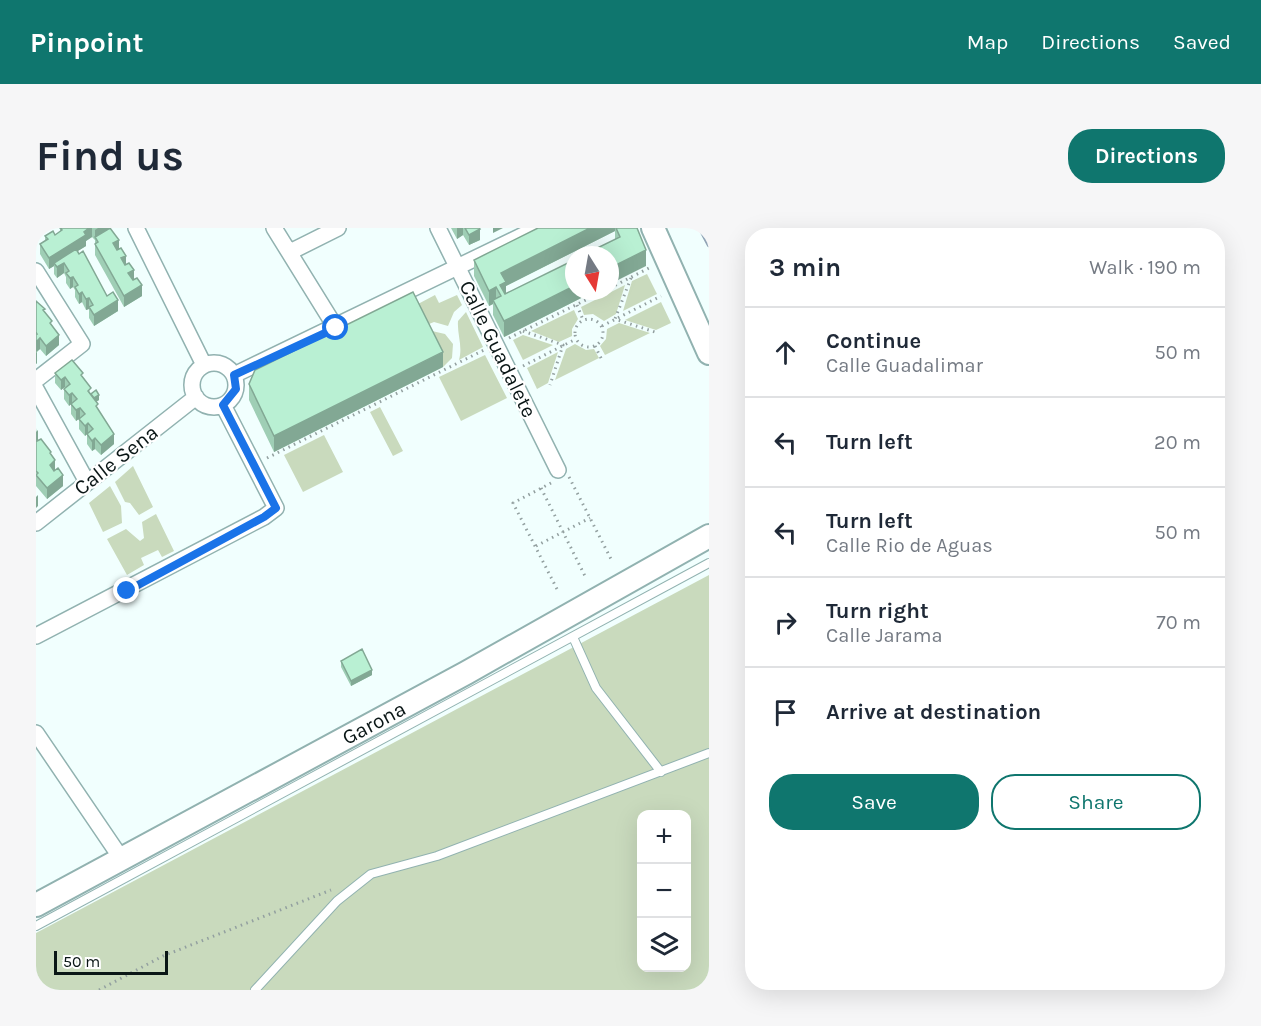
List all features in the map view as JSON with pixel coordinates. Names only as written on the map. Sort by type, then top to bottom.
[{"type":"main road","points":[[652,228],[660,267],[709,353]]},
{"type":"main road","points":[[660,267],[709,323]]},
{"type":"main road","name":"Garona","points":[[36,905],[466,673],[709,536]]},
{"type":"street","points":[[136,228],[204,365]]},
{"type":"street","points":[[274,228],[336,328]]},
{"type":"street","points":[[290,252],[338,228]]},
{"type":"street","name":"Calle Guadalete","points":[[438,228],[558,470]]},
{"type":"street","points":[[234,375],[336,328],[538,228]]},
{"type":"street","points":[[36,271],[82,345],[36,380]]},
{"type":"street","points":[[218,363],[230,369],[234,375],[236,389],[223,405],[209,407],[196,398],[192,381],[198,369],[204,365],[218,363]]},
{"type":"street","points":[[36,389],[87,482]]},
{"type":"street","name":"Calle Sena","points":[[36,523],[196,398]]},
{"type":"street","points":[[36,636],[253,523],[276,508],[223,405]]},
{"type":"street","points":[[36,733],[121,858]]},
{"type":"lane","points":[[36,926],[709,563]]},
{"type":"lane","points":[[573,637],[596,688],[661,772]]},
{"type":"lane","points":[[255,990],[337,901],[371,874],[437,856],[709,753]]},
{"type":"path","points":[[619,284],[660,267]]},
{"type":"path","points":[[615,319],[631,278]]},
{"type":"path","points":[[602,326],[661,296]]},
{"type":"path","points":[[254,465],[587,300]]},
{"type":"path","points":[[577,305],[583,320]]},
{"type":"path","points":[[594,319],[602,326],[603,337],[595,346],[584,346],[576,339],[576,328],[583,320],[594,319]]},
{"type":"path","points":[[615,319],[658,333]]},
{"type":"path","points":[[523,331],[563,345]]},
{"type":"path","points":[[525,375],[521,367],[576,339]]},
{"type":"path","points":[[550,385],[563,345]]},
{"type":"path","points":[[595,346],[602,360]]},
{"type":"path","points":[[558,591],[513,502],[568,474],[612,561]]},
{"type":"path","points":[[541,488],[585,576]]},
{"type":"path","points":[[535,546],[590,518]]},
{"type":"path","points":[[99,990],[163,956],[339,887]]},
{"type":"green space","points":[[647,274],[657,294],[623,311],[632,281]]},
{"type":"green space","points":[[625,285],[616,314],[604,321],[593,314],[584,315],[581,307],[595,300],[619,300],[619,288]]},
{"type":"green space","points":[[435,295],[439,303],[457,295],[462,305],[454,312],[448,326],[434,322],[429,324],[418,304]]},
{"type":"green space","points":[[661,302],[671,323],[656,330],[625,320]]},
{"type":"green space","points":[[574,310],[578,319],[572,329],[572,336],[559,342],[531,331]]},
{"type":"green space","points":[[466,312],[483,347],[459,360],[458,321]]},
{"type":"green space","points":[[619,323],[650,333],[605,355],[600,346],[606,339],[607,329]]},
{"type":"green space","points":[[432,331],[445,334],[453,344],[452,358],[443,367]]},
{"type":"green space","points":[[523,335],[553,345],[523,360],[513,340]]},
{"type":"green space","points":[[575,344],[586,350],[594,349],[599,358],[555,380],[566,349]]},
{"type":"green space","points":[[558,352],[548,383],[537,389],[527,368]]},
{"type":"green space","points":[[485,355],[507,398],[461,421],[439,377]]},
{"type":"green space","points":[[380,407],[403,451],[393,456],[370,412]]},
{"type":"green space","points":[[324,435],[343,472],[303,492],[284,455]]},
{"type":"green space","points":[[133,466],[153,507],[139,515],[130,503],[125,502],[115,482]]},
{"type":"green space","points":[[110,486],[121,506],[122,523],[103,532],[89,503]]},
{"type":"green space","points":[[156,514],[174,551],[162,557],[158,550],[141,558],[144,565],[127,575],[107,539],[126,529],[140,541],[144,538],[142,522]]},
{"type":"green space","points":[[709,575],[709,990],[36,990],[36,933]]},
{"type":"building","points":[[60,228],[89,228],[84,232],[86,235],[49,258],[40,244],[48,239],[45,236],[53,231],[55,235],[62,230]]},
{"type":"building","points":[[110,228],[119,240],[113,243],[117,250],[121,248],[126,256],[121,258],[125,265],[129,263],[134,270],[128,273],[133,280],[137,278],[142,285],[124,296],[95,244],[98,242],[95,237]]},
{"type":"building","points":[[465,228],[479,228],[480,229],[469,235]]},
{"type":"building","points":[[538,228],[590,228],[501,273],[506,282],[500,285],[505,294],[565,264],[565,290],[504,321],[493,300],[501,296],[496,287],[489,291],[474,260]]},
{"type":"building","points":[[616,228],[637,228],[646,250],[619,264],[619,246],[602,246],[620,237]]},
{"type":"building","points":[[76,249],[79,254],[83,251],[107,296],[113,292],[118,300],[94,315],[89,307],[93,305],[89,298],[86,299],[82,292],[79,294],[75,287],[78,285],[73,277],[70,278],[66,273],[69,271],[64,263],[57,267],[54,263]]},
{"type":"building","points":[[413,292],[443,352],[274,436],[249,384],[255,370]]},
{"type":"building","points":[[36,301],[45,309],[43,310],[59,335],[46,346],[40,338],[36,342]]},
{"type":"building","points":[[72,360],[83,373],[81,375],[91,388],[88,391],[98,404],[96,406],[114,434],[101,445],[95,438],[92,441],[87,434],[93,429],[88,423],[85,426],[79,419],[85,414],[80,408],[76,410],[71,404],[77,399],[64,389],[70,384],[65,377],[61,380],[55,373]]},
{"type":"building","points":[[96,390],[99,395],[94,398],[91,394]]},
{"type":"building","points":[[41,439],[55,460],[50,465],[54,471],[58,468],[63,475],[47,488],[36,475],[38,473],[36,471],[36,440]]},
{"type":"building","points":[[362,649],[372,670],[351,681],[341,661]]},
{"type":"waterway","points":[[700,228],[709,245]]},
{"type":"route","points":[[127,591],[264,517],[276,508],[223,405],[229,401],[236,389],[234,375],[336,328]]}]
